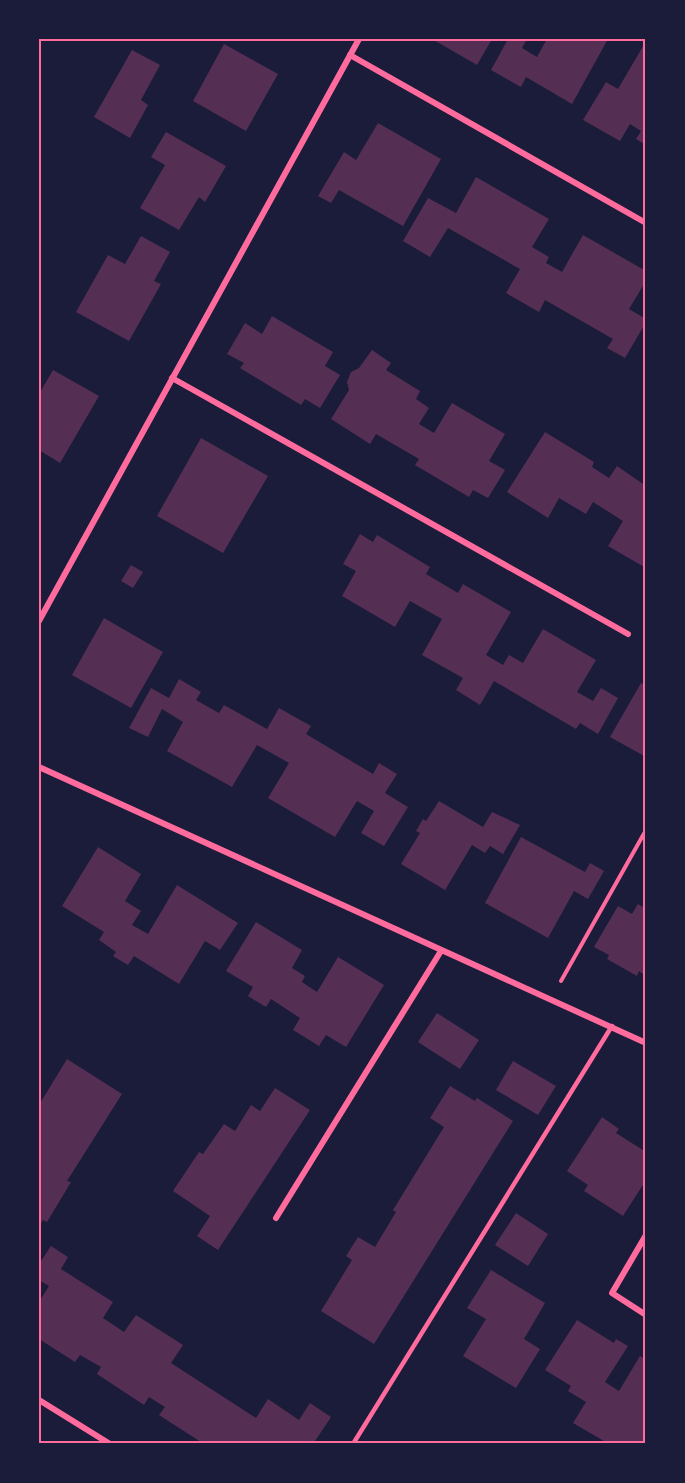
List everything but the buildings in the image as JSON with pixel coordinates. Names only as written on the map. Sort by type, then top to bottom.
[{"type":"street","points":[[39,621],[359,39]]},
{"type":"street","points":[[350,56],[646,224]]},
{"type":"street","points":[[172,378],[628,633]]},
{"type":"street","points":[[39,767],[646,1043]]},
{"type":"street","points":[[276,1218],[441,951]]},
{"type":"street","points":[[646,1234],[612,1293],[646,1315]]},
{"type":"street","points":[[39,1400],[110,1444]]},
{"type":"lane","points":[[353,1444],[612,1026]]},
{"type":"path","points":[[550,1000],[646,830]]}]
